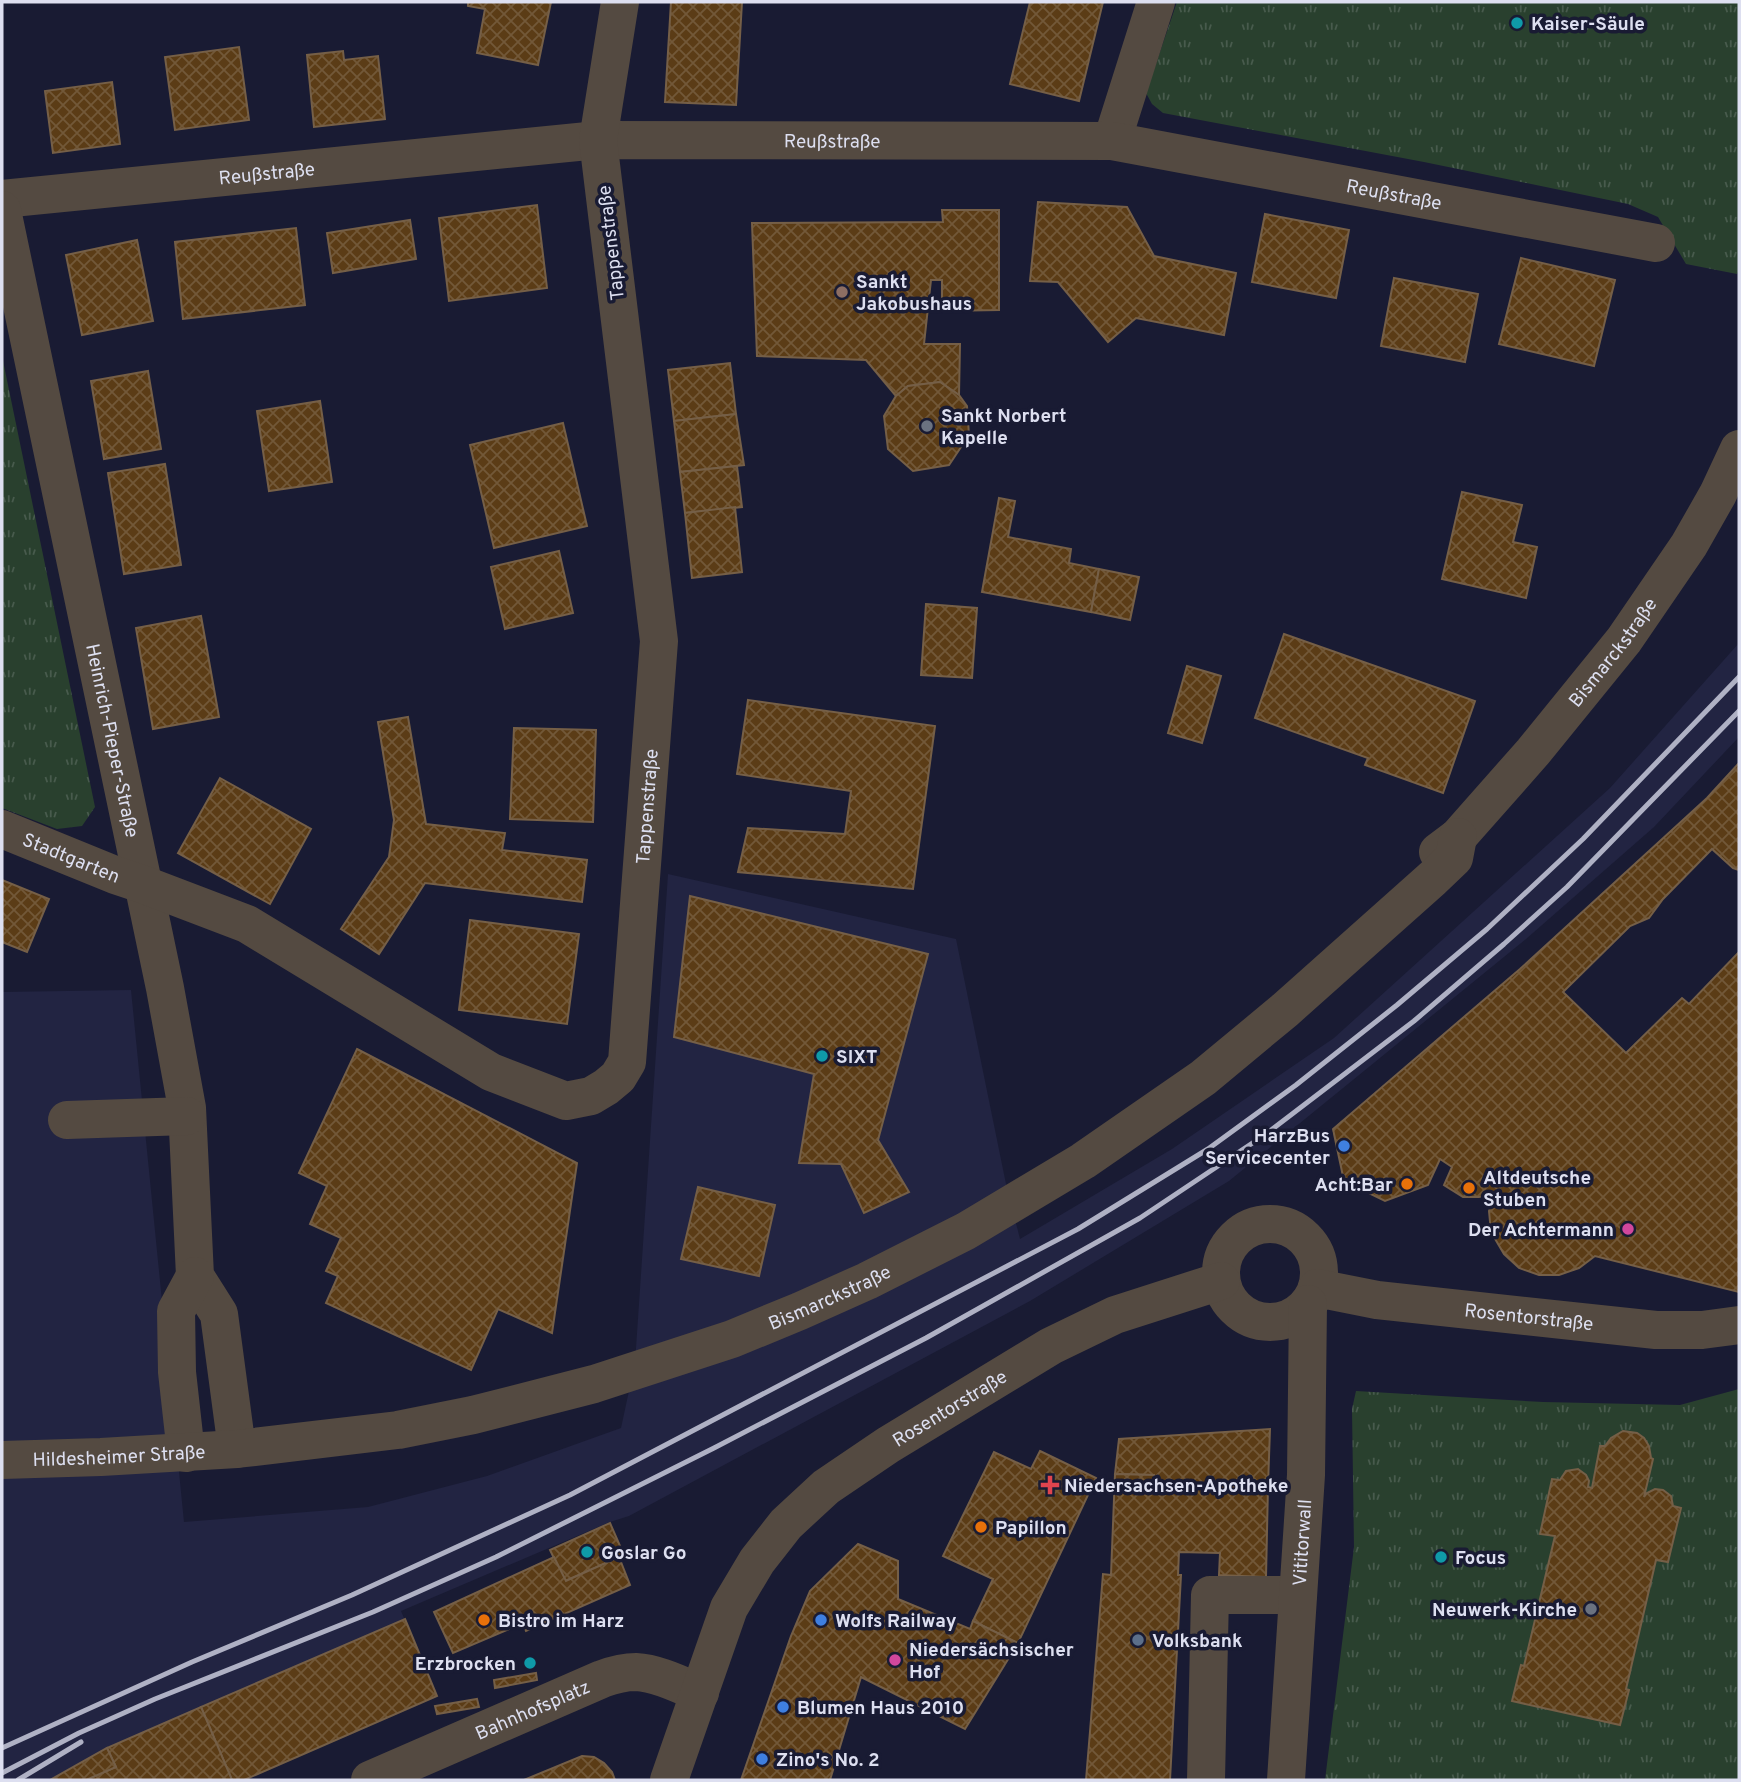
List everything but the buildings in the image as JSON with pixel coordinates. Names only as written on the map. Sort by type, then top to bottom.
[{"type":"street","name":"Tappenstraße","points":[[142,884],[247,924],[491,1072],[566,1101],[591,1096],[618,1077],[627,1062],[659,641],[598,140],[620,2]]},
{"type":"street","points":[[1112,141],[1156,2]]},
{"type":"street","name":"Reußstraße","points":[[2,199],[598,140],[1112,141],[1656,243]]},
{"type":"street","name":"Heinrich-Pieper-Straße","points":[[2,210],[165,988],[187,1116],[195,1276],[219,1314],[237,1449]]},
{"type":"street","name":"Bismarckstraße","points":[[237,1449],[398,1430],[506,1407],[594,1384],[732,1339],[867,1281],[966,1231],[1083,1161],[1203,1078],[1396,913],[1454,858],[1458,837],[1533,752],[1624,640],[1689,545],[1718,494],[1739,449]]},
{"type":"street","name":"Stadtgarten","points":[[2,830],[115,876],[142,884]]},
{"type":"street","points":[[67,1120],[187,1116]]},
{"type":"street","points":[[1258,1224],[1282,1224],[1300,1233],[1314,1249],[1320,1268],[1312,1296],[1294,1316],[1276,1322],[1257,1321],[1240,1312],[1227,1298],[1221,1281],[1223,1256],[1236,1236],[1258,1224]]},
{"type":"street","points":[[186,1453],[177,1372],[176,1311],[195,1276]]},
{"type":"street","name":"Rosentorstraße","points":[[669,1780],[729,1608],[757,1561],[786,1524],[826,1487],[888,1445],[1062,1341],[1115,1315],[1221,1281]]},
{"type":"street","name":"Rosentorstraße","points":[[1312,1296],[1377,1300],[1656,1330],[1739,1325]]},
{"type":"street","name":"Vititorwall","points":[[1286,1780],[1306,1475],[1312,1296]]},
{"type":"street","name":"Hildesheimer Straße","points":[[2,1460],[237,1449]]},
{"type":"street","points":[[1206,1780],[1210,1595],[1298,1595]]},
{"type":"street","name":"Bahnhofsplatz","points":[[370,1780],[602,1679],[620,1674],[638,1672],[700,1693]]},
{"type":"shaded area","points":[[1739,643],[1739,737],[1654,827],[1526,939],[1229,1181],[1030,1301],[629,1516],[401,1611],[437,1696],[244,1780],[2,1780],[2,992],[131,990],[184,1522],[368,1507],[487,1476],[621,1428],[635,1363],[668,874],[956,939],[1006,1184],[1020,1239],[1172,1149],[1334,1038],[1610,788]]},
{"type":"green space","points":[[1177,2],[1739,2],[1737,274],[1686,264],[1658,217],[1628,204],[1163,113],[1152,104],[1146,93]]},
{"type":"green space","points":[[2,356],[95,807],[82,826],[57,829],[2,808]]},
{"type":"green space","points":[[1739,1389],[1739,1780],[1325,1780],[1354,1547],[1352,1409],[1356,1391],[1543,1402],[1680,1405]]},
{"type":"railway","points":[[2,1748],[192,1662],[352,1595],[570,1495],[1078,1229],[1208,1149],[1296,1085],[1487,929],[1583,839],[1739,677]]},
{"type":"railway","points":[[2,1773],[79,1733],[155,1699],[373,1612],[496,1557],[926,1338],[1140,1218],[1266,1134],[1414,1021],[1567,887],[1739,711]]},
{"type":"railway","points":[[18,1780],[81,1742]]},
{"type":"place","name":"Kaiser-Säule","points":[[1517,23]]},
{"type":"place","name":"Sankt Jakobushaus","points":[[842,292]]},
{"type":"place","name":"Sankt Norbert Kapelle","points":[[927,426]]},
{"type":"place","name":"SIXT","points":[[822,1056]]},
{"type":"place","name":"HarzBus Servicecenter","points":[[1344,1146]]},
{"type":"place","name":"Acht:Bar","points":[[1407,1184]]},
{"type":"place","name":"Altdeutsche Stuben","points":[[1469,1188]]},
{"type":"place","name":"Der Achtermann","points":[[1628,1229]]},
{"type":"place","name":"Niedersachsen-Apotheke","points":[[1050,1485]]},
{"type":"place","name":"Papillon","points":[[981,1527]]},
{"type":"place","name":"Goslar Go","points":[[587,1552]]},
{"type":"place","name":"Focus","points":[[1441,1557]]},
{"type":"place","name":"Neuwerk-Kirche","points":[[1591,1609]]},
{"type":"place","name":"Bistro im Harz","points":[[484,1620]]},
{"type":"place","name":"Wolfs Railway","points":[[821,1620]]},
{"type":"place","name":"Volksbank","points":[[1138,1640]]},
{"type":"place","name":"Niedersächsischer Hof","points":[[895,1660]]},
{"type":"place","name":"Erzbrocken","points":[[530,1663]]},
{"type":"place","name":"Blumen Haus 2010","points":[[783,1707]]},
{"type":"place","name":"Zino's No. 2","points":[[762,1759]]}]
